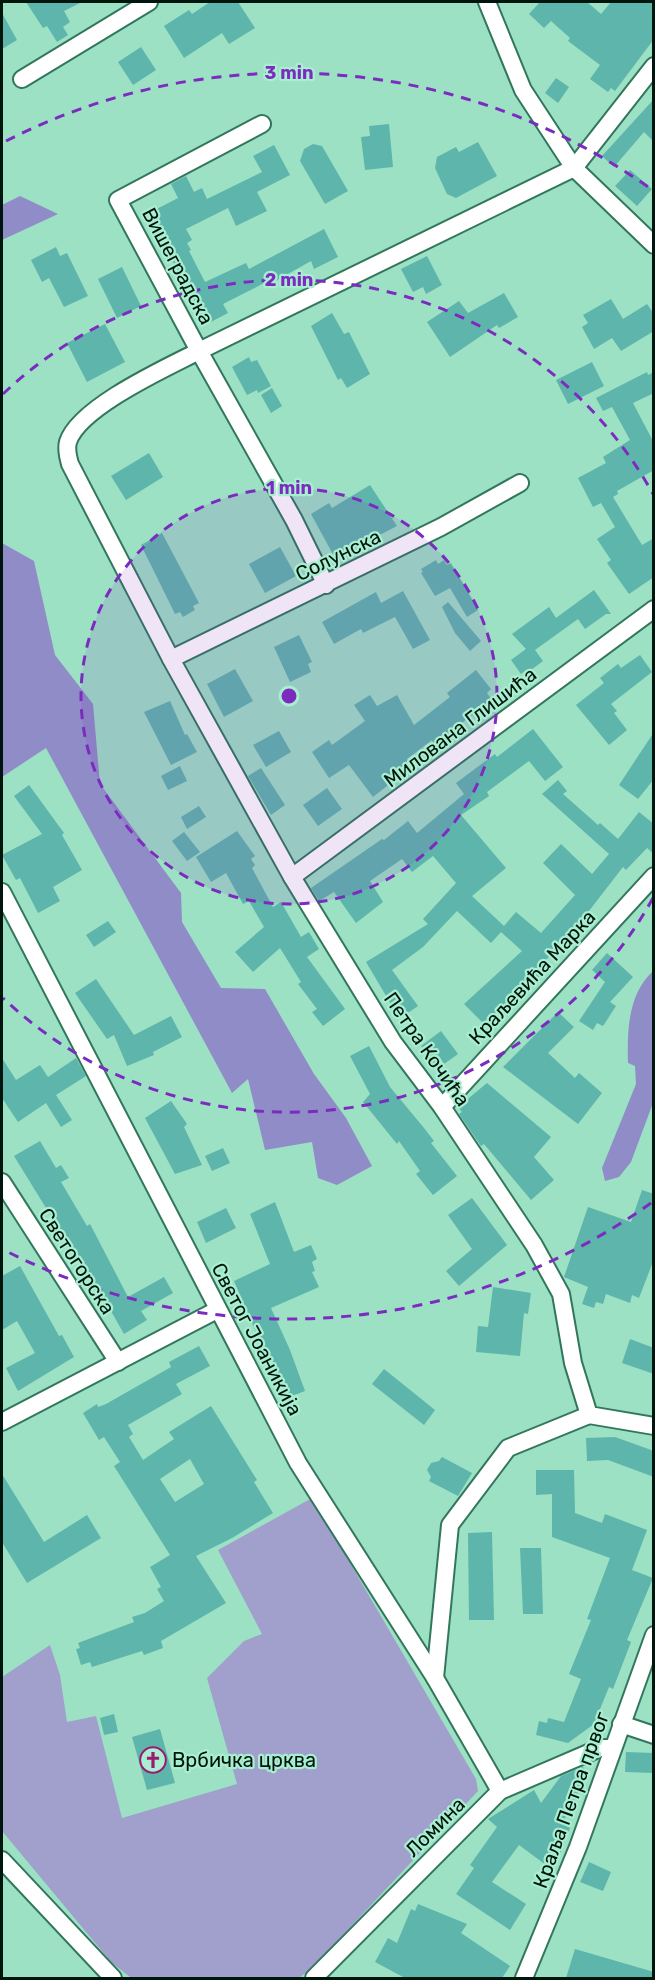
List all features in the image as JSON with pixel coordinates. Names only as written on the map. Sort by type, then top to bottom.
[{"type":"street","points":[[22,79],[148,2]]},
{"type":"street","points":[[487,2],[522,90],[574,168],[654,245]]},
{"type":"street","points":[[574,168],[653,69]]},
{"type":"street","name":"Вишеградска","points":[[262,124],[118,200],[199,351],[574,168]]},
{"type":"street","points":[[199,351],[294,520],[326,585]]},
{"type":"street","name":"Петра Кочића","points":[[199,351],[127,387],[91,414],[71,434],[67,443],[70,464],[171,659],[292,877],[393,1042],[442,1107],[534,1245],[561,1294],[573,1363],[589,1415]]},
{"type":"street","name":"Солунска","points":[[171,659],[326,585],[441,527],[520,483]]},
{"type":"street","name":"Милована Глишића","points":[[292,877],[654,609]]},
{"type":"street","name":"Краљевића Марка","points":[[442,1107],[654,876]]},
{"type":"street","name":"Светог Јоаникија","points":[[2,892],[298,1463],[435,1678],[500,1791]]},
{"type":"street","name":"Светогорска","points":[[2,1182],[118,1362]]},
{"type":"street","points":[[2,1422],[218,1310]]},
{"type":"street","points":[[435,1678],[450,1525],[508,1448],[589,1415],[654,1426]]},
{"type":"street","name":"Краља Петра првог","points":[[524,1978],[578,1847],[654,1635]]},
{"type":"street","points":[[621,1724],[654,1735]]},
{"type":"street","name":"Ломина","points":[[314,1978],[500,1791],[600,1748],[612,1748]]},
{"type":"street","points":[[2,1860],[113,1978]]},
{"type":"shaded area","points":[[20,196],[58,214],[2,240],[2,205]]},
{"type":"shaded area","points":[[2,543],[34,561],[55,655],[93,704],[100,784],[181,893],[182,922],[221,988],[265,989],[314,1074],[346,1118],[372,1166],[337,1185],[318,1178],[312,1142],[265,1150],[248,1079],[232,1093],[46,748],[2,777]]},
{"type":"shaded area","points":[[653,971],[653,1103],[631,1162],[619,1177],[605,1181],[602,1168],[636,1084],[635,1066],[628,1063],[631,1014],[638,991]]},
{"type":"shaded area","points":[[312,1498],[476,1779],[478,1791],[313,1967],[299,1978],[130,1977],[111,1962],[2,1831],[2,1677],[50,1645],[60,1675],[67,1722],[96,1716],[122,1818],[237,1784],[207,1678],[244,1641],[262,1634],[218,1550]]},
{"type":"building","points":[[26,2],[82,2],[64,11],[70,22],[63,27],[68,35],[57,42],[47,26],[43,28]]},
{"type":"building","points":[[210,2],[238,2],[255,28],[229,44],[222,33],[184,58],[164,26],[189,10],[192,14]]},
{"type":"building","points":[[540,2],[587,2],[601,14],[611,2],[654,2],[654,39],[615,91],[611,88],[608,92],[590,79],[600,65],[568,41],[570,38],[551,21],[544,28],[529,14]]},
{"type":"building","points":[[2,13],[17,40],[2,49]]},
{"type":"building","points":[[141,47],[156,70],[133,85],[118,62]]},
{"type":"building","points":[[556,78],[569,87],[558,103],[545,93]]},
{"type":"building","points":[[654,99],[654,142],[644,132],[614,167],[602,156]]},
{"type":"building","points":[[389,124],[393,167],[365,170],[361,137],[370,136],[369,126]]},
{"type":"building","points":[[478,142],[497,176],[456,198],[447,194],[435,168],[437,157],[456,147],[459,152]]},
{"type":"building","points":[[313,144],[322,146],[348,191],[325,204],[300,161],[304,149]]},
{"type":"building","points":[[274,145],[290,175],[257,192],[267,211],[236,226],[228,208],[186,229],[192,240],[187,243],[191,250],[189,251],[205,282],[246,263],[249,269],[324,229],[338,257],[314,269],[311,261],[270,284],[268,281],[223,304],[228,313],[207,324],[147,214],[178,198],[171,184],[186,176],[194,192],[202,188],[207,199],[262,172],[253,156]]},
{"type":"building","points":[[630,170],[652,189],[637,206],[615,186]]},
{"type":"building","points":[[56,247],[60,256],[67,253],[88,296],[64,307],[49,278],[42,282],[31,260]]},
{"type":"building","points":[[427,256],[442,285],[426,294],[423,287],[413,292],[401,269]]},
{"type":"building","points":[[122,267],[141,306],[117,318],[98,279]]},
{"type":"building","points":[[504,293],[518,317],[499,328],[497,325],[450,357],[427,322],[459,301],[468,313]]},
{"type":"building","points":[[611,299],[623,319],[647,304],[654,314],[654,331],[621,351],[612,338],[594,349],[582,327],[588,323],[583,315]]},
{"type":"building","points":[[332,313],[344,334],[349,332],[370,374],[347,388],[341,378],[338,380],[311,326]]},
{"type":"building","points":[[105,324],[125,362],[87,382],[67,343]]},
{"type":"building","points":[[249,357],[251,362],[257,360],[271,386],[258,393],[257,390],[247,395],[232,367]]},
{"type":"building","points":[[592,362],[604,386],[568,404],[556,380]]},
{"type":"building","points":[[647,372],[648,375],[654,372],[654,393],[633,403],[654,443],[654,470],[617,491],[618,494],[613,497],[642,545],[654,538],[654,577],[629,594],[607,563],[611,560],[597,539],[615,527],[601,503],[593,507],[578,478],[606,463],[603,457],[630,440],[612,407],[603,411],[596,398]]},
{"type":"building","points":[[272,388],[282,406],[271,413],[261,395]]},
{"type":"building","points":[[149,453],[163,477],[126,500],[111,476]]},
{"type":"building","points":[[370,485],[397,526],[335,558],[311,514],[329,503],[332,508]]},
{"type":"building","points":[[162,533],[199,603],[193,606],[195,610],[183,617],[180,612],[175,614],[141,545]]},
{"type":"building","points":[[280,547],[296,576],[265,593],[249,564]]},
{"type":"building","points":[[436,560],[438,564],[444,560],[447,565],[451,563],[478,610],[467,617],[450,588],[435,596],[421,573],[423,572],[421,569]]},
{"type":"building","points":[[594,590],[611,614],[606,614],[585,629],[578,619],[535,650],[543,661],[527,673],[526,670],[521,674],[511,660],[526,649],[512,634],[549,607],[556,618]]},
{"type":"building","points":[[403,591],[430,640],[413,649],[395,617],[363,633],[361,629],[334,644],[322,622],[376,592],[381,603]]},
{"type":"building","points":[[448,602],[481,641],[470,651],[455,633],[442,607]]},
{"type":"building","points":[[299,635],[312,662],[308,664],[311,672],[290,682],[274,647]]},
{"type":"building","points":[[640,655],[652,672],[611,704],[617,711],[614,713],[627,730],[609,745],[576,705],[604,683],[600,678],[618,664],[621,668]]},
{"type":"building","points":[[235,669],[253,701],[224,717],[207,684]]},
{"type":"building","points":[[476,670],[491,689],[487,693],[492,700],[434,744],[432,740],[407,759],[410,763],[390,779],[392,782],[373,797],[349,765],[329,778],[312,752],[329,740],[332,745],[365,721],[354,705],[370,695],[377,706],[397,695],[414,725],[450,697],[447,693]]},
{"type":"building","points":[[170,701],[185,735],[187,734],[197,752],[171,765],[144,712]]},
{"type":"building","points":[[533,729],[563,767],[545,781],[529,761],[487,792],[489,796],[461,815],[506,868],[472,896],[504,926],[516,912],[541,933],[575,895],[543,863],[561,844],[592,874],[609,854],[542,794],[558,780],[567,791],[563,794],[598,825],[600,823],[618,839],[639,812],[654,824],[654,854],[647,848],[626,870],[623,867],[582,920],[538,969],[542,973],[534,983],[530,980],[484,1024],[464,1004],[522,951],[501,932],[491,943],[457,911],[423,947],[392,970],[418,1006],[405,1015],[400,1008],[395,1011],[366,962],[428,924],[423,919],[456,883],[433,856],[412,872],[402,859],[370,881],[383,902],[356,923],[334,892],[319,901],[311,888],[382,839],[384,840],[408,821],[417,833],[464,794],[456,783],[495,754],[497,757]]},
{"type":"building","points":[[279,731],[291,752],[266,767],[253,745]]},
{"type":"building","points":[[654,732],[654,779],[638,799],[619,785]]},
{"type":"building","points":[[180,766],[187,781],[168,790],[161,776]]},
{"type":"building","points":[[261,768],[285,805],[271,815],[248,776]]},
{"type":"building","points":[[29,785],[64,833],[62,835],[82,870],[53,887],[60,901],[38,913],[20,878],[16,880],[2,855],[42,834],[14,796]]},
{"type":"building","points":[[327,788],[342,809],[318,826],[303,805]]},
{"type":"building","points":[[199,806],[206,817],[187,829],[181,817]]},
{"type":"building","points":[[237,831],[255,856],[251,859],[255,865],[252,868],[273,907],[281,902],[301,937],[309,932],[319,949],[307,957],[345,1009],[323,1026],[312,1012],[317,1009],[298,984],[301,982],[280,948],[253,972],[235,952],[264,927],[249,901],[243,904],[226,873],[211,882],[196,857]]},
{"type":"building","points":[[184,832],[200,852],[187,861],[172,841]]},
{"type":"building","points":[[108,921],[116,932],[94,947],[86,935]]},
{"type":"building","points":[[607,953],[633,977],[610,1002],[616,1006],[603,1026],[597,1023],[593,1030],[579,1021],[605,982],[592,970]]},
{"type":"building","points":[[96,979],[134,1035],[171,1016],[182,1037],[153,1052],[154,1055],[127,1066],[114,1035],[107,1039],[75,993]]},
{"type":"building","points":[[558,1012],[574,1027],[548,1053],[575,1078],[579,1073],[602,1093],[578,1124],[503,1067]]},
{"type":"building","points":[[441,1031],[458,1054],[444,1064],[441,1059],[434,1064],[421,1046]]},
{"type":"building","points":[[369,1046],[390,1087],[434,1141],[431,1143],[457,1176],[433,1195],[416,1174],[420,1171],[399,1141],[397,1144],[363,1102],[370,1094],[350,1056]]},
{"type":"building","points":[[2,1058],[16,1080],[40,1065],[48,1077],[76,1058],[86,1076],[56,1095],[72,1120],[61,1127],[46,1103],[18,1122],[2,1098]]},
{"type":"building","points":[[487,1083],[551,1137],[534,1157],[554,1180],[531,1200],[484,1144],[481,1146],[459,1114],[462,1112],[458,1107]]},
{"type":"building","points":[[171,1101],[187,1124],[184,1127],[202,1165],[175,1174],[145,1118]]},
{"type":"building","points":[[40,1141],[56,1168],[61,1165],[69,1178],[61,1182],[87,1226],[90,1224],[128,1297],[164,1277],[173,1293],[141,1311],[147,1320],[124,1334],[81,1258],[78,1260],[14,1156]]},
{"type":"building","points":[[223,1148],[230,1163],[212,1171],[205,1156]]},
{"type":"building","points":[[642,1190],[654,1194],[654,1259],[639,1298],[632,1295],[630,1303],[606,1294],[603,1304],[596,1302],[594,1308],[582,1304],[588,1287],[564,1277],[588,1207],[631,1222]]},
{"type":"building","points":[[472,1198],[507,1245],[459,1286],[446,1271],[472,1249],[448,1215]]},
{"type":"building","points":[[275,1202],[294,1252],[311,1245],[317,1259],[312,1262],[315,1271],[312,1272],[319,1287],[271,1308],[305,1391],[286,1398],[272,1359],[268,1360],[234,1281],[270,1264],[250,1214]]},
{"type":"building","points":[[226,1208],[236,1228],[206,1243],[197,1222]]},
{"type":"building","points":[[20,1266],[59,1336],[62,1335],[74,1357],[18,1391],[6,1368],[35,1353],[17,1321],[2,1330],[2,1276]]},
{"type":"building","points":[[493,1287],[531,1293],[528,1314],[524,1313],[520,1356],[476,1352],[478,1326],[488,1327]]},
{"type":"building","points":[[630,1339],[654,1348],[654,1374],[622,1363]]},
{"type":"building","points":[[199,1346],[210,1366],[176,1384],[182,1394],[128,1425],[133,1434],[129,1437],[143,1460],[174,1439],[169,1432],[211,1406],[257,1480],[254,1482],[273,1513],[232,1538],[196,1556],[226,1603],[161,1641],[163,1648],[144,1655],[142,1651],[92,1667],[90,1662],[81,1665],[76,1649],[80,1648],[78,1643],[134,1622],[132,1617],[145,1613],[164,1601],[157,1589],[161,1587],[150,1567],[170,1555],[114,1466],[120,1462],[104,1437],[99,1440],[83,1413],[97,1404],[98,1407],[106,1404],[171,1367],[169,1362]],"holes":[[[190,1459],[204,1484],[175,1502],[160,1479]]]},
{"type":"building","points":[[384,1369],[435,1410],[424,1425],[372,1384]]},
{"type":"building","points":[[615,1437],[654,1451],[654,1477],[608,1460],[587,1461],[586,1438]]},
{"type":"building","points":[[442,1457],[472,1473],[458,1496],[429,1481],[431,1477],[427,1470],[431,1463],[439,1461]]},
{"type":"building","points":[[536,1470],[574,1470],[575,1513],[602,1523],[605,1514],[647,1530],[632,1570],[653,1578],[627,1640],[631,1642],[613,1689],[609,1687],[594,1724],[568,1743],[536,1735],[539,1721],[547,1723],[548,1718],[564,1722],[581,1679],[569,1674],[591,1620],[587,1619],[610,1558],[552,1537],[552,1494],[536,1495]]},
{"type":"building","points":[[2,1474],[44,1542],[87,1515],[101,1538],[27,1583],[2,1542]]},
{"type":"building","points":[[492,1532],[494,1620],[469,1620],[468,1533]]},
{"type":"building","points":[[520,1548],[541,1548],[543,1614],[523,1614]]},
{"type":"building","points":[[114,1714],[118,1732],[104,1735],[100,1718]]},
{"type":"building","name":"Врбичка црква","points":[[160,1729],[175,1783],[147,1790],[132,1737]]},
{"type":"building","points":[[626,1752],[654,1753],[654,1773],[625,1772]]},
{"type":"building","points":[[583,1767],[588,1775],[562,1824],[570,1828],[560,1854],[550,1868],[519,1845],[492,1882],[526,1904],[510,1930],[456,1894],[474,1868],[470,1865],[497,1827],[488,1819],[534,1790],[541,1803],[561,1776]]},
{"type":"building","points":[[589,1862],[611,1872],[603,1891],[580,1882]]},
{"type":"building","points":[[418,1904],[467,1924],[461,1933],[510,1966],[502,1978],[405,1978],[375,1962],[388,1938],[397,1943],[411,1909],[415,1911]]},
{"type":"building","points":[[575,1949],[654,1972],[654,1978],[566,1978]]},
{"type":"place","name":"Врбичка црква","points":[[153,1760]]}]
